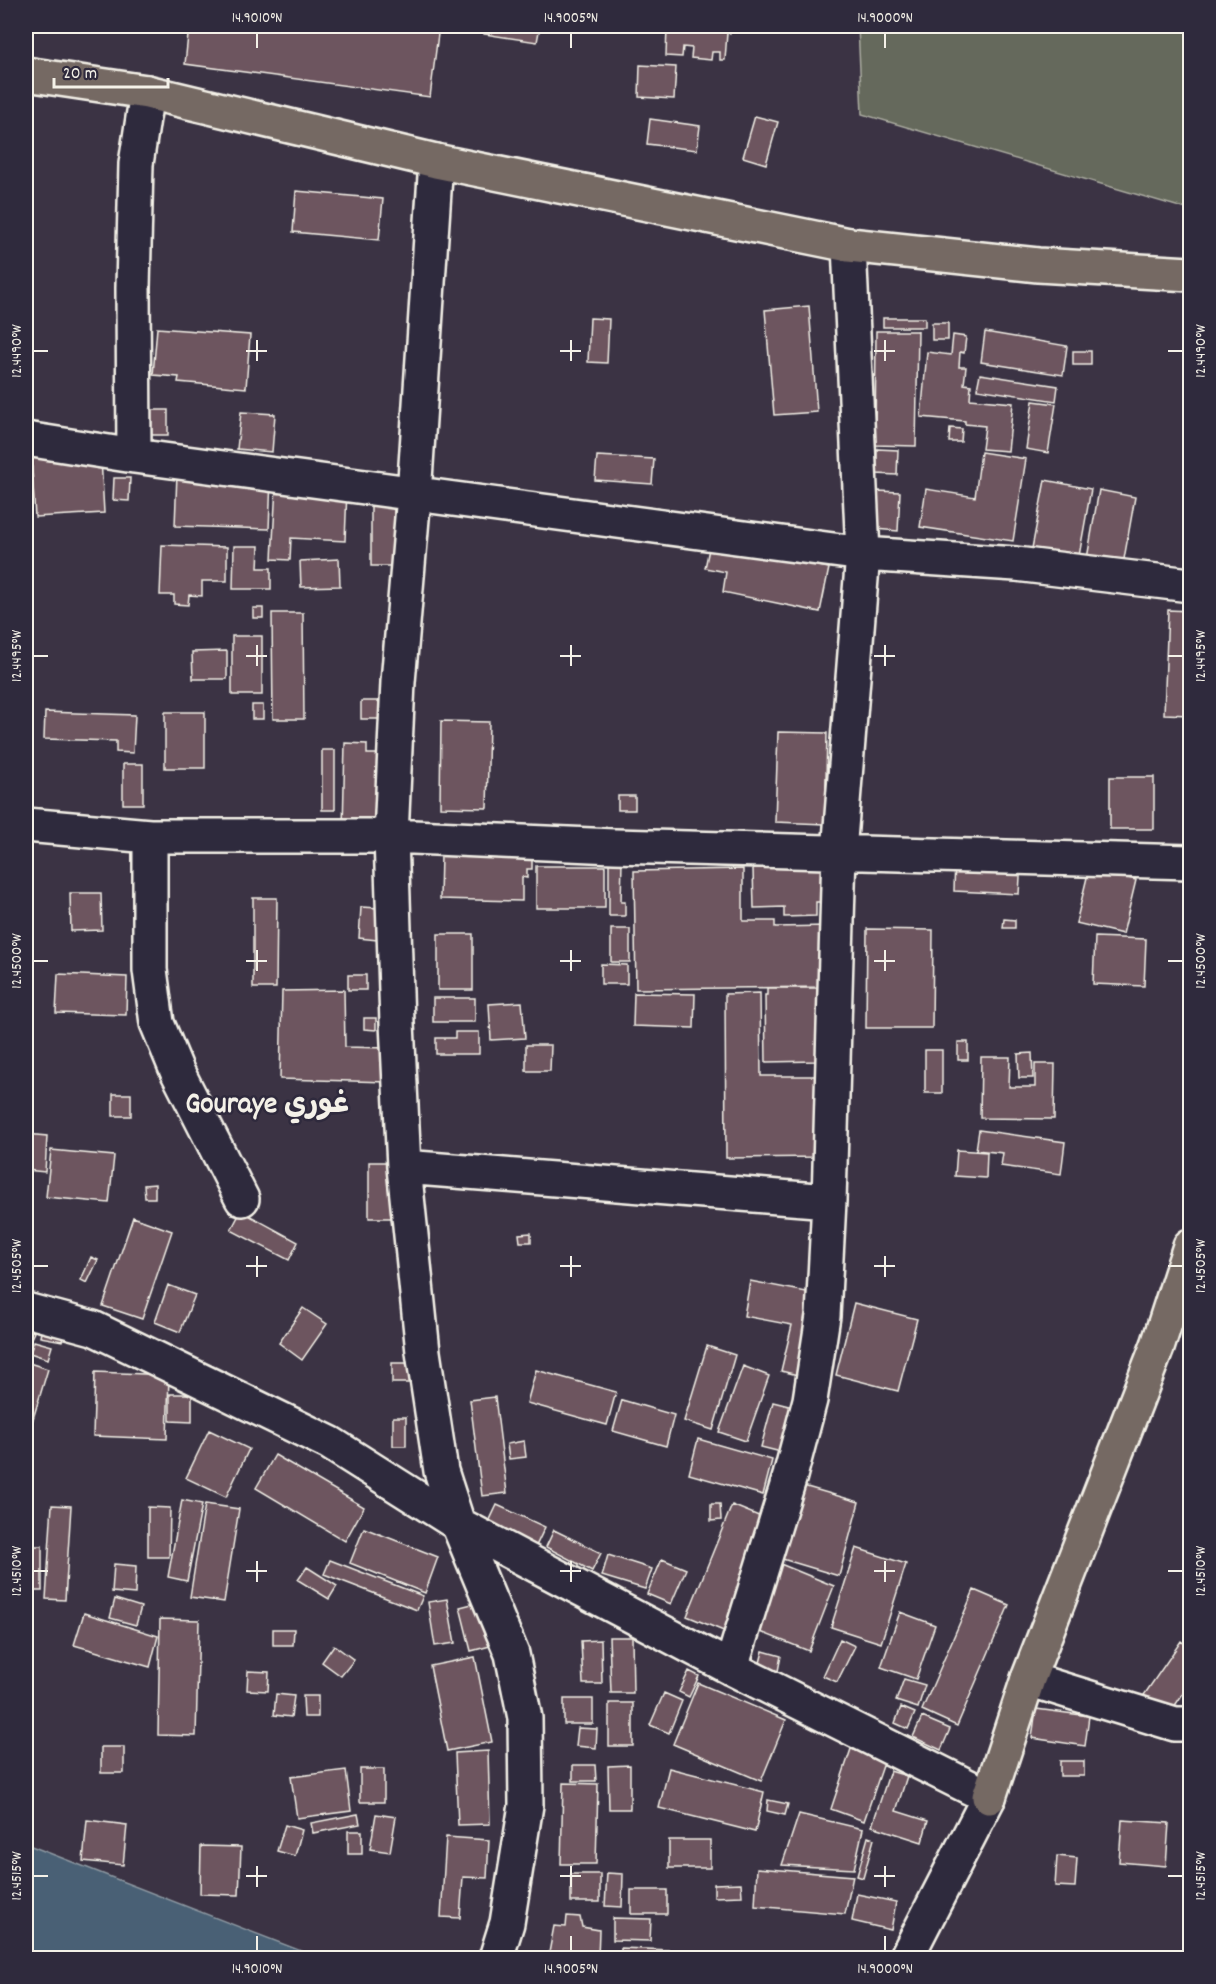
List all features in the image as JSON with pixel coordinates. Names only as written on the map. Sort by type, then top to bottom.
[{"type":"main road","points":[[26,74],[147,92],[436,161],[849,245],[1038,265],[1191,274]]},
{"type":"main road","points":[[989,1797],[1028,1679],[1158,1345],[1191,1246]]},
{"type":"street","points":[[134,456],[133,288],[136,175],[147,92]]},
{"type":"street","points":[[436,161],[414,495],[398,682],[391,836],[404,1167],[423,1352],[441,1471],[458,1524],[512,1654],[525,1718],[526,1805],[507,1923],[496,1959]]},
{"type":"street","points":[[731,1668],[790,1476],[810,1400],[823,1316],[829,1201],[839,852],[863,555],[849,245]]},
{"type":"street","points":[[26,439],[414,495],[863,555],[1016,564],[1191,585]]},
{"type":"street","points":[[26,825],[150,836],[391,836],[614,846],[1191,862]]},
{"type":"street","points":[[150,836],[150,969],[157,1023],[177,1071],[242,1199]]},
{"type":"street","points":[[404,1167],[829,1201]]},
{"type":"street","points":[[26,1310],[93,1328],[330,1443],[458,1524],[731,1668],[989,1797],[906,1959]]},
{"type":"street","points":[[1028,1679],[1174,1724],[1191,1724]]},
{"type":"green space","points":[[858,26],[1190,26],[1190,210],[862,114]]},
{"type":"water","points":[[26,1844],[319,1958],[26,1958]]},
{"type":"building","points":[[189,26],[439,26],[430,97],[185,64]]},
{"type":"building","points":[[486,26],[540,26],[537,42],[484,34]]},
{"type":"building","points":[[691,26],[731,26],[730,33],[727,33],[725,60],[720,60],[720,52],[712,52],[711,60],[691,58],[692,48],[683,47],[682,57],[666,56],[667,27],[691,28]]},
{"type":"building","points":[[640,65],[676,67],[674,99],[639,97]]},
{"type":"building","points":[[755,116],[778,122],[766,164],[743,157]]},
{"type":"building","points":[[650,119],[700,126],[697,150],[647,144]]},
{"type":"building","points":[[296,191],[383,199],[379,240],[293,232]]},
{"type":"building","points":[[809,306],[817,412],[774,415],[765,310]]},
{"type":"building","points":[[590,318],[609,319],[607,363],[588,362]]},
{"type":"building","points":[[883,318],[925,318],[925,327],[883,327]]},
{"type":"building","points":[[932,323],[948,323],[948,340],[932,340]]},
{"type":"building","points":[[157,328],[250,335],[246,388],[178,382],[179,377],[153,375]]},
{"type":"building","points":[[876,331],[918,331],[916,446],[875,445]]},
{"type":"building","points":[[985,332],[1067,346],[1063,375],[981,362]]},
{"type":"building","points":[[953,335],[966,337],[964,353],[960,352],[959,367],[966,367],[964,384],[971,385],[970,399],[1013,403],[1008,451],[982,449],[985,426],[965,424],[965,421],[921,417],[927,352],[951,355]]},
{"type":"building","points":[[1073,351],[1091,351],[1091,365],[1073,365]]},
{"type":"building","points":[[980,374],[1058,386],[1056,401],[977,389]]},
{"type":"building","points":[[1033,401],[1056,404],[1048,453],[1026,449]]},
{"type":"building","points":[[148,410],[168,410],[168,435],[148,435]]},
{"type":"building","points":[[241,412],[275,414],[272,452],[237,449]]},
{"type":"building","points":[[950,428],[962,429],[961,442],[949,442]]},
{"type":"building","points":[[877,449],[898,450],[897,475],[876,474]]},
{"type":"building","points":[[981,452],[1026,459],[1013,541],[920,527],[926,489],[975,497]]},
{"type":"building","points":[[31,453],[101,458],[104,513],[35,517]]},
{"type":"building","points":[[597,456],[654,459],[652,484],[595,480]]},
{"type":"building","points":[[177,474],[271,478],[269,529],[175,526]]},
{"type":"building","points":[[114,478],[130,478],[129,501],[113,500]]},
{"type":"building","points":[[1045,480],[1091,489],[1077,567],[1030,559]]},
{"type":"building","points":[[276,486],[347,490],[345,541],[291,538],[290,560],[272,559]]},
{"type":"building","points":[[1099,490],[1135,497],[1121,576],[1085,570]]},
{"type":"building","points":[[877,491],[900,492],[898,531],[875,529]]},
{"type":"building","points":[[371,504],[394,504],[393,566],[371,566]]},
{"type":"building","points":[[710,544],[829,568],[820,612],[723,592],[726,572],[705,568]]},
{"type":"building","points":[[162,545],[227,547],[227,581],[202,581],[202,596],[189,595],[188,605],[174,604],[174,595],[160,595]]},
{"type":"building","points":[[234,546],[259,546],[258,568],[271,568],[271,589],[233,589]]},
{"type":"building","points":[[339,559],[340,586],[301,587],[300,561]]},
{"type":"building","points":[[253,608],[263,608],[263,618],[253,618]]},
{"type":"building","points":[[1168,610],[1190,611],[1190,715],[1164,714]]},
{"type":"building","points":[[272,613],[303,613],[304,719],[273,719]]},
{"type":"building","points":[[232,636],[262,636],[262,695],[232,695]]},
{"type":"building","points":[[227,651],[227,679],[193,679],[192,652]]},
{"type":"building","points":[[361,701],[379,701],[379,719],[361,719]]},
{"type":"building","points":[[252,705],[263,705],[263,719],[252,719]]},
{"type":"building","points":[[45,712],[135,715],[133,753],[116,752],[116,741],[44,739]]},
{"type":"building","points":[[165,712],[205,712],[205,768],[165,768]]},
{"type":"building","points":[[441,721],[489,722],[487,808],[440,807]]},
{"type":"building","points":[[778,732],[827,733],[825,824],[775,822]]},
{"type":"building","points":[[345,743],[367,744],[367,754],[386,754],[384,829],[343,828]]},
{"type":"building","points":[[322,750],[335,750],[335,810],[322,810]]},
{"type":"building","points":[[123,764],[143,764],[143,804],[123,804]]},
{"type":"building","points":[[1110,777],[1154,777],[1154,829],[1110,829]]},
{"type":"building","points":[[618,796],[635,796],[635,810],[618,810]]},
{"type":"building","points":[[441,855],[532,856],[532,869],[527,869],[527,878],[522,877],[522,901],[440,899]]},
{"type":"building","points":[[955,858],[1021,860],[1019,894],[954,891]]},
{"type":"building","points":[[609,861],[622,861],[621,902],[625,902],[625,916],[609,916]]},
{"type":"building","points":[[536,866],[605,866],[605,908],[536,908]]},
{"type":"building","points":[[824,867],[825,902],[816,902],[816,916],[784,917],[784,907],[754,908],[753,868]]},
{"type":"building","points":[[743,869],[743,921],[775,921],[775,927],[827,926],[828,987],[636,989],[634,871]]},
{"type":"building","points":[[1089,869],[1136,880],[1123,934],[1076,923]]},
{"type":"building","points":[[70,893],[101,893],[102,930],[71,931]]},
{"type":"building","points":[[253,898],[277,898],[276,988],[253,988]]},
{"type":"building","points":[[361,907],[379,908],[377,940],[359,938]]},
{"type":"building","points":[[1004,919],[1015,920],[1015,928],[1003,928]]},
{"type":"building","points":[[611,929],[630,929],[630,962],[611,962]]},
{"type":"building","points":[[867,929],[933,930],[932,1028],[866,1028]]},
{"type":"building","points":[[438,934],[473,934],[473,990],[438,990]]},
{"type":"building","points":[[1095,937],[1146,939],[1144,986],[1093,984]]},
{"type":"building","points":[[601,964],[627,965],[627,984],[601,984]]},
{"type":"building","points":[[58,974],[127,977],[126,1015],[56,1013]]},
{"type":"building","points":[[348,975],[366,975],[366,990],[348,990]]},
{"type":"building","points":[[767,988],[827,988],[817,1061],[766,1062],[765,995],[767,995]]},
{"type":"building","points":[[344,990],[345,1047],[389,1048],[388,1082],[280,1079],[282,991]]},
{"type":"building","points":[[634,993],[695,994],[694,1028],[633,1026]]},
{"type":"building","points":[[760,993],[761,1076],[820,1076],[821,1157],[726,1158],[725,994]]},
{"type":"building","points":[[433,998],[475,998],[475,1022],[433,1022]]},
{"type":"building","points":[[522,1002],[525,1038],[491,1040],[489,1004]]},
{"type":"building","points":[[364,1018],[376,1018],[376,1030],[364,1029]]},
{"type":"building","points":[[455,1032],[479,1032],[479,1054],[436,1054],[436,1038],[455,1038]]},
{"type":"building","points":[[958,1042],[968,1042],[968,1060],[958,1060]]},
{"type":"building","points":[[526,1045],[551,1045],[550,1071],[526,1071]]},
{"type":"building","points":[[925,1050],[942,1050],[942,1093],[925,1093]]},
{"type":"building","points":[[1032,1053],[1033,1078],[1019,1078],[1018,1054]]},
{"type":"building","points":[[981,1057],[1010,1057],[1009,1087],[1035,1087],[1035,1064],[1055,1064],[1054,1119],[980,1118]]},
{"type":"building","points":[[113,1094],[131,1094],[131,1116],[113,1116]]},
{"type":"building","points":[[979,1130],[1065,1142],[1061,1174],[1001,1166],[1003,1153],[976,1150]]},
{"type":"building","points":[[26,1134],[47,1136],[45,1172],[26,1170]]},
{"type":"building","points":[[51,1150],[114,1156],[109,1203],[46,1197]]},
{"type":"building","points":[[957,1150],[987,1152],[986,1178],[955,1176]]},
{"type":"building","points":[[369,1162],[391,1162],[391,1218],[369,1218]]},
{"type":"building","points":[[155,1184],[155,1198],[145,1198],[144,1185]]},
{"type":"building","points":[[241,1211],[298,1242],[289,1260],[231,1230]]},
{"type":"building","points":[[133,1217],[172,1231],[142,1319],[103,1306]]},
{"type":"building","points":[[531,1233],[531,1242],[520,1242],[519,1234]]},
{"type":"building","points":[[91,1257],[98,1260],[87,1283],[81,1280]]},
{"type":"building","points":[[750,1281],[817,1294],[802,1376],[781,1371],[792,1325],[744,1316]]},
{"type":"building","points":[[168,1285],[195,1295],[180,1332],[155,1322]]},
{"type":"building","points":[[854,1303],[917,1319],[898,1391],[836,1375]]},
{"type":"building","points":[[303,1308],[327,1324],[302,1360],[279,1343]]},
{"type":"building","points":[[42,1327],[65,1331],[62,1341],[40,1337]]},
{"type":"building","points":[[26,1329],[34,1332],[26,1349]]},
{"type":"building","points":[[34,1341],[52,1346],[48,1359],[30,1353]]},
{"type":"building","points":[[707,1346],[735,1355],[713,1430],[684,1421]]},
{"type":"building","points":[[26,1362],[48,1369],[26,1442]]},
{"type":"building","points":[[392,1363],[411,1363],[411,1383],[392,1383]]},
{"type":"building","points":[[743,1366],[769,1376],[746,1441],[719,1432]]},
{"type":"building","points":[[536,1370],[616,1392],[607,1425],[527,1403]]},
{"type":"building","points":[[95,1372],[169,1375],[167,1439],[93,1436]]},
{"type":"building","points":[[170,1394],[192,1394],[192,1422],[170,1421]]},
{"type":"building","points":[[495,1397],[507,1493],[482,1496],[470,1400]]},
{"type":"building","points":[[622,1400],[674,1415],[666,1446],[613,1431]]},
{"type":"building","points":[[773,1402],[801,1409],[789,1454],[761,1447]]},
{"type":"building","points":[[393,1417],[406,1417],[406,1446],[393,1446]]},
{"type":"building","points":[[209,1430],[249,1449],[226,1497],[186,1478]]},
{"type":"building","points":[[698,1439],[772,1460],[763,1495],[689,1474]]},
{"type":"building","points":[[524,1441],[526,1457],[509,1459],[507,1444]]},
{"type":"building","points":[[275,1455],[364,1507],[345,1541],[256,1488]]},
{"type":"building","points":[[800,1485],[859,1502],[839,1576],[779,1558]]},
{"type":"building","points":[[182,1500],[202,1504],[187,1581],[168,1577]]},
{"type":"building","points":[[205,1504],[239,1509],[224,1602],[190,1597]]},
{"type":"building","points":[[711,1504],[720,1504],[721,1520],[711,1521]]},
{"type":"building","points":[[52,1505],[71,1506],[65,1600],[46,1599]]},
{"type":"building","points":[[497,1505],[545,1527],[536,1546],[488,1524]]},
{"type":"building","points":[[732,1505],[771,1521],[726,1632],[687,1616]]},
{"type":"building","points":[[148,1507],[170,1508],[169,1557],[148,1557]]},
{"type":"building","points":[[364,1528],[438,1557],[425,1593],[350,1563]]},
{"type":"building","points":[[554,1530],[601,1553],[592,1571],[546,1547]]},
{"type":"building","points":[[28,1546],[42,1546],[42,1591],[27,1591]]},
{"type":"building","points":[[856,1548],[906,1564],[881,1643],[831,1627]]},
{"type":"building","points":[[608,1555],[652,1569],[645,1589],[602,1576]]},
{"type":"building","points":[[662,1559],[686,1569],[671,1604],[647,1594]]},
{"type":"building","points":[[330,1560],[423,1596],[417,1610],[324,1574]]},
{"type":"building","points":[[778,1563],[834,1586],[809,1651],[753,1629]]},
{"type":"building","points":[[114,1564],[136,1566],[135,1594],[112,1592]]},
{"type":"building","points":[[307,1567],[337,1586],[329,1599],[298,1580]]},
{"type":"building","points":[[974,1590],[1009,1605],[957,1726],[922,1710]]},
{"type":"building","points":[[115,1599],[141,1607],[136,1625],[110,1618]]},
{"type":"building","points":[[447,1599],[455,1643],[435,1646],[428,1602]]},
{"type":"building","points":[[484,1601],[494,1645],[471,1651],[460,1607]]},
{"type":"building","points":[[900,1612],[935,1625],[916,1679],[881,1667]]},
{"type":"building","points":[[84,1613],[158,1636],[150,1667],[74,1645]]},
{"type":"building","points":[[160,1619],[199,1620],[196,1736],[158,1735]]},
{"type":"building","points":[[273,1629],[294,1629],[293,1645],[273,1645]]},
{"type":"building","points":[[609,1637],[632,1637],[633,1693],[611,1693]]},
{"type":"building","points":[[840,1639],[855,1646],[837,1682],[823,1676]]},
{"type":"building","points":[[601,1640],[602,1684],[583,1684],[581,1641]]},
{"type":"building","points":[[1181,1641],[1190,1648],[1190,1683],[1168,1716],[1142,1698]]},
{"type":"building","points":[[334,1645],[354,1660],[341,1676],[322,1662]]},
{"type":"building","points":[[763,1651],[781,1656],[778,1671],[759,1667]]},
{"type":"building","points":[[475,1657],[492,1742],[447,1751],[430,1666]]},
{"type":"building","points":[[248,1671],[269,1672],[268,1691],[247,1690]]},
{"type":"building","points":[[689,1671],[699,1676],[689,1697],[679,1692]]},
{"type":"building","points":[[904,1679],[925,1685],[918,1708],[896,1701]]},
{"type":"building","points":[[698,1683],[786,1720],[761,1781],[673,1744]]},
{"type":"building","points":[[664,1693],[682,1701],[669,1733],[650,1725]]},
{"type":"building","points":[[276,1694],[294,1696],[291,1717],[274,1715]]},
{"type":"building","points":[[303,1696],[318,1696],[318,1717],[304,1717]]},
{"type":"building","points":[[564,1699],[593,1699],[593,1724],[564,1724]]},
{"type":"building","points":[[609,1703],[633,1703],[633,1746],[609,1746]]},
{"type":"building","points":[[901,1707],[915,1713],[908,1729],[895,1723]]},
{"type":"building","points":[[1036,1709],[1089,1716],[1085,1746],[1032,1738]]},
{"type":"building","points":[[922,1717],[950,1729],[941,1750],[913,1737]]},
{"type":"building","points":[[578,1728],[597,1729],[596,1748],[576,1746]]},
{"type":"building","points":[[101,1747],[124,1747],[124,1773],[101,1773]]},
{"type":"building","points":[[851,1749],[885,1760],[864,1821],[831,1809]]},
{"type":"building","points":[[488,1751],[490,1824],[458,1825],[455,1753]]},
{"type":"building","points":[[1060,1761],[1084,1761],[1084,1776],[1060,1776]]},
{"type":"building","points":[[573,1765],[595,1765],[596,1781],[573,1781]]},
{"type":"building","points":[[630,1765],[630,1809],[609,1809],[608,1766]]},
{"type":"building","points":[[669,1768],[764,1792],[755,1832],[659,1808]]},
{"type":"building","points":[[360,1769],[384,1769],[384,1802],[360,1802]]},
{"type":"building","points":[[346,1770],[351,1811],[297,1818],[291,1777]]},
{"type":"building","points":[[890,1771],[907,1776],[896,1811],[928,1821],[922,1842],[872,1826]]},
{"type":"building","points":[[563,1783],[598,1784],[596,1864],[561,1864]]},
{"type":"building","points":[[768,1800],[788,1804],[785,1815],[767,1811]]},
{"type":"building","points":[[358,1814],[360,1824],[313,1833],[311,1823]]},
{"type":"building","points":[[376,1814],[396,1817],[390,1852],[370,1849]]},
{"type":"building","points":[[799,1814],[863,1829],[854,1869],[782,1865]]},
{"type":"building","points":[[87,1820],[127,1825],[123,1865],[83,1861]]},
{"type":"building","points":[[1122,1820],[1169,1823],[1166,1866],[1119,1862]]},
{"type":"building","points":[[285,1825],[302,1830],[295,1856],[277,1851]]},
{"type":"building","points":[[348,1831],[362,1831],[362,1854],[348,1854]]},
{"type":"building","points":[[446,1837],[489,1840],[487,1878],[463,1877],[460,1918],[441,1917]]},
{"type":"building","points":[[868,1837],[874,1839],[863,1878],[857,1876]]},
{"type":"building","points":[[669,1840],[710,1840],[710,1868],[669,1868]]},
{"type":"building","points":[[201,1846],[241,1847],[239,1895],[200,1894]]},
{"type":"building","points":[[1057,1856],[1077,1858],[1075,1887],[1055,1886]]},
{"type":"building","points":[[757,1868],[853,1876],[845,1914],[755,1906]]},
{"type":"building","points":[[607,1873],[623,1874],[622,1907],[605,1906]]},
{"type":"building","points":[[571,1874],[600,1874],[600,1902],[571,1902]]},
{"type":"building","points":[[741,1883],[742,1896],[714,1897],[714,1884]]},
{"type":"building","points":[[631,1890],[667,1890],[667,1914],[631,1914]]},
{"type":"building","points":[[857,1894],[896,1902],[891,1930],[852,1921]]},
{"type":"building","points":[[567,1916],[580,1917],[582,1927],[599,1930],[598,1958],[548,1958],[554,1926],[566,1927]]},
{"type":"building","points":[[613,1918],[651,1919],[650,1941],[613,1940]]},
{"type":"building","points":[[621,1948],[670,1950],[670,1958],[621,1958]]},
{"type":"building","points":[[1055,1953],[1075,1958],[1053,1958]]},
{"type":"district","name":"Gouraye غوري","points":[[267,1106]]}]
